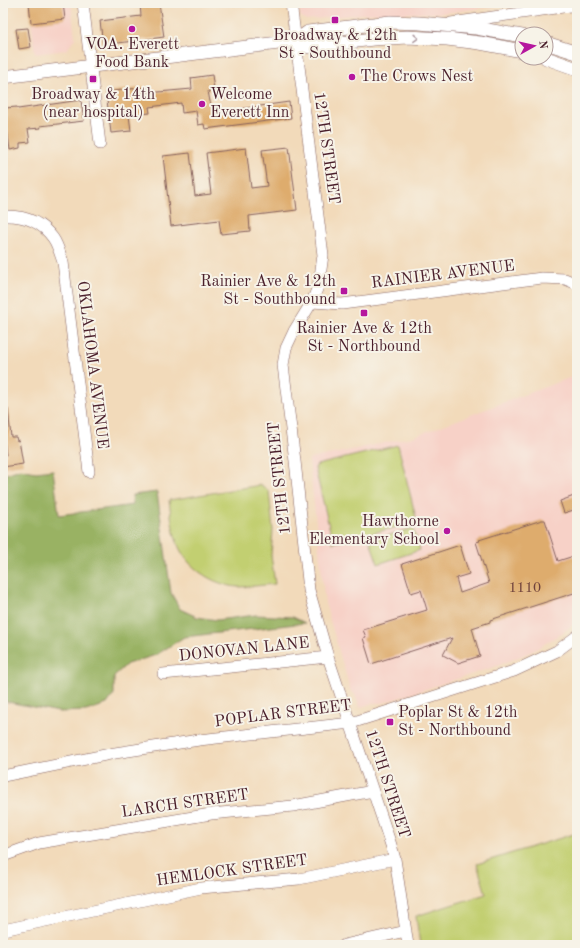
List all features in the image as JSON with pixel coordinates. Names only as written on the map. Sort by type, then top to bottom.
[{"type":"main road","points":[[3,77],[295,41],[308,32],[390,22],[439,24],[514,34]]},
{"type":"main road","points":[[295,41],[309,47],[374,38],[407,37],[447,39],[514,49]]},
{"type":"main road","points":[[554,46],[577,53]]},
{"type":"main road","points":[[554,61],[577,69]]},
{"type":"street","points":[[83,3],[100,144]]},
{"type":"street","name":"12TH STREET","points":[[291,3],[323,255],[319,284],[312,302],[294,331],[286,348],[283,365],[309,590],[328,657],[373,790],[394,859],[408,945]]},
{"type":"street","points":[[439,24],[577,5]]},
{"type":"street","name":"OKLAHOMA AVENUE","points":[[3,216],[14,215],[26,217],[40,226],[54,239],[63,262],[89,472]]},
{"type":"street","name":"RAINIER AVENUE","points":[[312,302],[342,304],[548,278],[565,279],[577,284]]},
{"type":"street","name":"POPLAR STREET","points":[[3,776],[115,753],[199,740],[350,723],[514,671],[557,651],[577,636]]},
{"type":"street","name":"DONOVAN LANE","points":[[163,674],[328,657]]},
{"type":"street","name":"LARCH STREET","points":[[3,856],[47,842],[211,814],[293,806],[373,790]]},
{"type":"street","name":"HEMLOCK STREET","points":[[3,930],[201,888],[298,879],[394,859]]},
{"type":"street","points":[[344,945],[406,931]]},
{"type":"shaded area","points":[[29,3],[71,3],[75,38],[67,50],[35,54]]},
{"type":"shaded area","points":[[299,3],[507,3],[508,5],[443,13],[362,14],[306,20],[300,16]]},
{"type":"shaded area","name":"Hawthorne Elementary School","points":[[577,375],[577,622],[533,651],[497,666],[383,703],[374,703],[360,707],[354,693],[351,692],[325,603],[309,459],[412,437]]},
{"type":"green space","points":[[398,445],[417,522],[333,543],[315,468],[317,465]]},
{"type":"green space","points":[[20,469],[36,472],[53,470],[59,515],[133,505],[132,495],[157,492],[171,593],[180,609],[197,617],[217,620],[256,615],[293,617],[305,623],[184,637],[156,655],[127,664],[114,676],[114,694],[107,704],[86,711],[59,712],[3,701],[3,475]]},
{"type":"green space","points":[[261,485],[269,491],[273,530],[271,555],[275,584],[238,587],[219,583],[193,567],[181,551],[174,532],[169,500]]},
{"type":"green space","points":[[413,528],[420,550],[378,564],[370,541]]},
{"type":"green space","points":[[577,833],[577,945],[420,945],[416,916],[486,894],[477,864]]},
{"type":"building","points":[[29,3],[63,3],[65,19],[31,23]]},
{"type":"building","name":"VOA. Everett Food Bank","points":[[140,3],[159,3],[164,37],[103,45],[100,21],[141,16]]},
{"type":"building","points":[[28,28],[31,47],[19,49],[16,29]]},
{"type":"building","points":[[212,75],[214,90],[208,91],[211,107],[216,106],[217,112],[289,102],[291,118],[205,129],[204,124],[198,125],[196,111],[182,113],[181,103],[149,107],[150,113],[129,115],[131,131],[111,133],[106,92],[147,87],[147,93],[192,89],[191,78]]},
{"type":"building","points":[[81,100],[84,121],[40,126],[41,128],[28,129],[30,142],[20,143],[20,148],[10,150],[7,128],[3,129],[3,120],[6,119],[5,108],[17,107],[18,109]]},
{"type":"building","points":[[289,147],[297,210],[249,216],[250,231],[221,234],[219,220],[171,226],[163,156],[190,153],[195,196],[211,194],[206,153],[246,148],[251,188],[267,186],[262,150]]},
{"type":"building","points":[[8,409],[11,437],[16,437],[17,441],[19,440],[23,464],[3,467],[3,456],[6,455],[3,438],[3,410]]},
{"type":"building","points":[[574,496],[577,509],[564,513],[560,501]]},
{"type":"building","name":"Hawthorne Elementary School","points":[[545,520],[558,561],[577,555],[577,592],[490,620],[490,622],[472,628],[480,656],[458,663],[443,655],[452,638],[371,664],[363,638],[366,637],[363,630],[427,610],[421,590],[411,593],[402,564],[460,545],[469,574],[456,578],[460,593],[489,583],[476,542]]},
{"type":"place","name":"Broadway & 12th St - Southbound","points":[[335,20]]},
{"type":"place","name":"VOA. Everett Food Bank","points":[[132,29]]},
{"type":"place","name":"The Crows Nest","points":[[352,77]]},
{"type":"place","name":"Broadway & 14th (near hospital)","points":[[93,79]]},
{"type":"place","name":"Welcome Everett Inn","points":[[202,104]]},
{"type":"place","name":"Rainier Ave & 12th St - Southbound","points":[[344,291]]},
{"type":"place","name":"Rainier Ave & 12th St - Northbound","points":[[364,313]]},
{"type":"place","name":"Hawthorne Elementary School","points":[[447,531]]},
{"type":"place","name":"Poplar St & 12th St - Northbound","points":[[390,722]]}]
